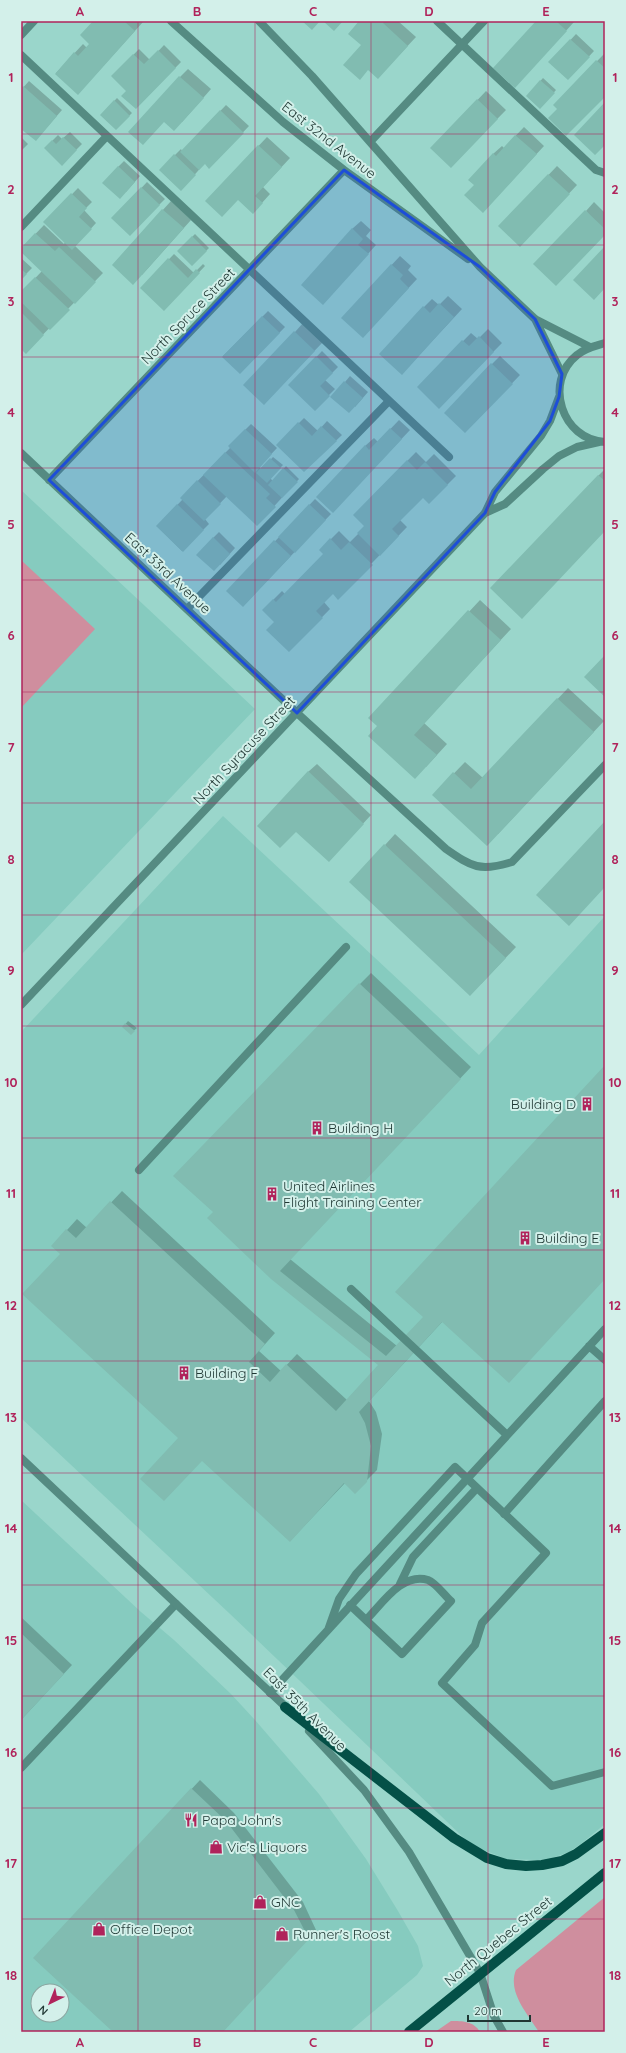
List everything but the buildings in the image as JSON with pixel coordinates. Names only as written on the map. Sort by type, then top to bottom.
[{"type":"main road","points":[[285,1707],[454,1838],[487,1858],[513,1865],[542,1865],[562,1861],[576,1854],[605,1833]]},
{"type":"main road","name":"North Quebec Street","points":[[409,2032],[605,1873]]},
{"type":"street","points":[[21,35],[34,21]]},
{"type":"street","name":"East 32nd Avenue","points":[[171,21],[259,101],[344,170],[480,267]]},
{"type":"street","name":"East 32nd Avenue","points":[[259,21],[312,76],[480,267],[535,319],[590,347]]},
{"type":"street","points":[[436,21],[596,170],[605,173]]},
{"type":"street","points":[[370,142],[484,21]]},
{"type":"street","points":[[21,55],[449,458]]},
{"type":"street","points":[[21,227],[107,136]]},
{"type":"street","name":"North Spruce Street","points":[[49,480],[344,170]]},
{"type":"street","name":"East 32nd Avenue","points":[[535,319],[562,374]]},
{"type":"street","points":[[602,442],[584,436],[572,426],[563,413],[559,398],[562,374],[576,355],[590,347],[605,343]]},
{"type":"street","name":"North Syracuse Street","points":[[21,1005],[485,513],[495,492],[541,436],[550,421],[559,398]]},
{"type":"street","points":[[187,609],[389,401]]},
{"type":"street","name":"North Syracuse Street","points":[[485,513],[505,504],[542,468],[559,456],[577,447],[602,442]]},
{"type":"street","name":"East 33rd Avenue","points":[[21,453],[297,713],[446,849],[467,864],[491,868],[512,862],[605,765]]},
{"type":"street","points":[[140,1170],[346,947]]},
{"type":"street","points":[[351,1289],[507,1435]]},
{"type":"street","points":[[270,1692],[605,1329]]},
{"type":"street","points":[[589,1346],[605,1360]]},
{"type":"street","points":[[504,1514],[605,1401]]},
{"type":"street","name":"East 35th Avenue","points":[[21,1458],[270,1692],[341,1764],[383,1815],[436,1896],[480,1974],[494,2016],[503,2032]]},
{"type":"street","points":[[328,1630],[339,1599],[356,1574],[455,1467],[546,1553],[482,1623],[475,1645],[442,1683],[552,1786],[605,1772]]},
{"type":"street","points":[[366,1620],[400,1584],[413,1557],[477,1488]]},
{"type":"street","points":[[350,1605],[402,1654],[451,1602],[429,1581],[416,1579],[400,1584]]},
{"type":"street","points":[[21,1768],[176,1604]]},
{"type":"highlighted area","points":[[344,170],[480,267],[535,319],[562,374],[559,397],[550,421],[495,492],[485,513],[297,713],[49,480]]},
{"type":"shaded area","points":[[21,490],[255,709],[21,955]]},
{"type":"shaded area","points":[[21,560],[95,629],[21,708]]},
{"type":"shaded area","name":"United Airlines Flight Training Center","points":[[223,816],[479,1055],[605,916],[605,1824],[569,1852],[552,1858],[538,1860],[506,1859],[479,1848],[464,1838],[229,1613],[21,1418],[21,1032]]},
{"type":"shaded area","points":[[21,1500],[231,1694],[319,1794],[366,1859],[418,1946],[423,1966],[417,1975],[349,2032],[21,2032]]},
{"type":"shaded area","points":[[605,1897],[605,2032],[539,2032],[516,1995],[514,1978],[516,1970]]},
{"type":"shaded area","points":[[451,2021],[471,2024],[480,2032],[435,2032]]},
{"type":"place","name":"Building D","points":[[587,1104]]},
{"type":"place","name":"Building H","points":[[317,1128]]},
{"type":"place","name":"United Airlines Flight Training Center","points":[[272,1194]]},
{"type":"place","name":"Building E","points":[[525,1238]]},
{"type":"place","name":"Building F","points":[[184,1373]]},
{"type":"place","name":"Papa John's","points":[[191,1820]]},
{"type":"place","name":"Vic's Liquors","points":[[216,1847]]},
{"type":"place","name":"GNC","points":[[260,1902]]},
{"type":"place","name":"Office Depot","points":[[99,1929]]},
{"type":"place","name":"Runner's Roost","points":[[282,1934]]}]
